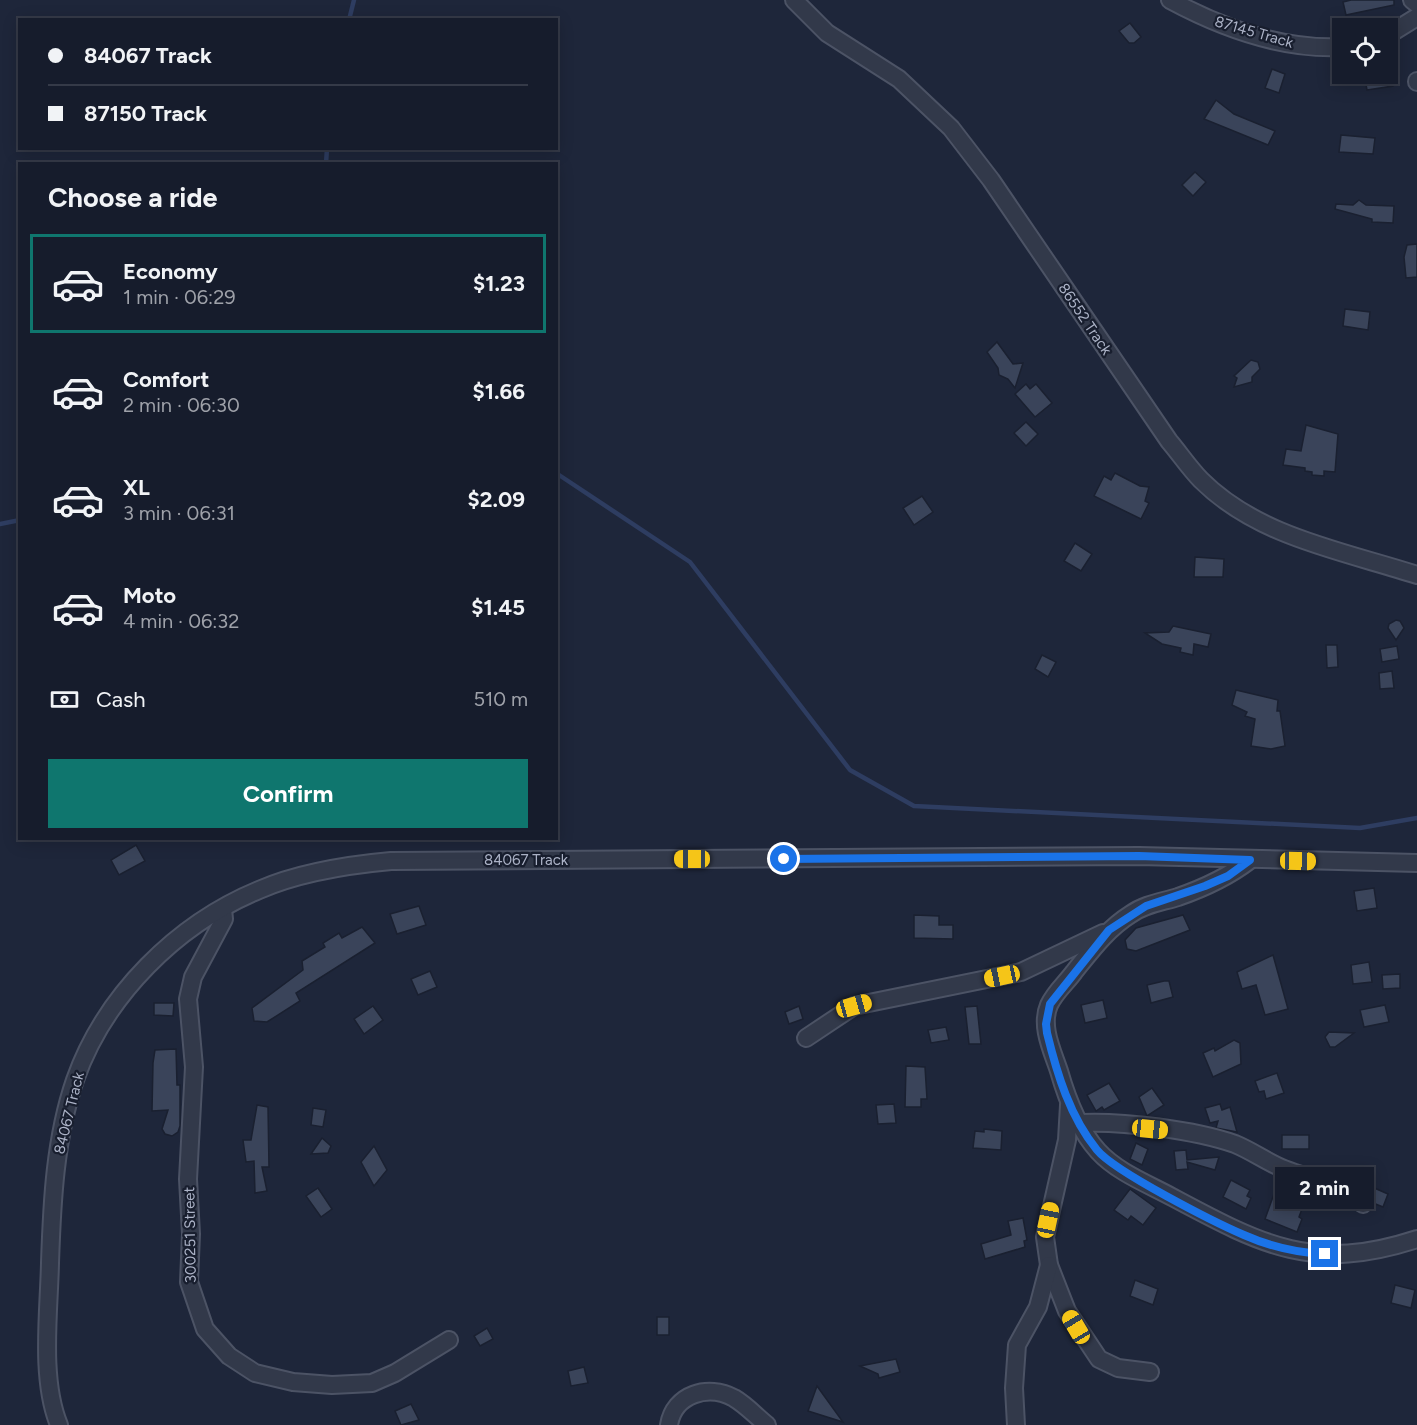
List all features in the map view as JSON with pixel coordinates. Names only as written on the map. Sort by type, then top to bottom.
[{"type":"street","name":"86552 Track","points":[[794,0],[827,33],[899,79],[951,128],[991,180],[1169,441],[1201,480],[1221,497],[1281,532],[1417,576]]},
{"type":"street","name":"87145 Track","points":[[1170,0],[1212,21],[1284,43],[1332,47]]},
{"type":"street","points":[[1412,0],[1417,4]]},
{"type":"street","points":[[1398,29],[1417,17]]},
{"type":"street","name":"84067 Track","points":[[59,1425],[51,1395],[49,1363],[51,1228],[59,1145],[75,1080],[94,1036],[138,976],[195,925],[243,897],[282,882],[334,868],[391,861],[1139,856],[1417,863]]},
{"type":"street","points":[[806,1038],[854,1006],[1021,972],[1109,930],[1146,906],[1228,876],[1250,860]]},
{"type":"street","name":"300251 Street","points":[[223,909],[224,919],[193,977],[188,999],[194,1067],[188,1179],[191,1234],[189,1282],[205,1329],[229,1356],[255,1373],[293,1382],[332,1384],[372,1383],[449,1340]]},
{"type":"street","points":[[1109,930],[1060,988],[1047,1013],[1049,1040],[1069,1105],[1097,1150],[1112,1163],[1245,1236],[1283,1247],[1325,1254],[1371,1251],[1417,1239]]},
{"type":"street","points":[[1069,1105],[1067,1140],[1045,1238],[1049,1265],[1067,1311],[1085,1342],[1099,1359],[1118,1368],[1150,1372]]},
{"type":"street","points":[[1081,1123],[1216,1138],[1238,1146],[1283,1169],[1348,1191],[1363,1203]]},
{"type":"street","points":[[1016,1425],[1014,1388],[1017,1345],[1038,1307],[1049,1265]]},
{"type":"street","points":[[669,1425],[676,1405],[690,1395],[701,1393],[732,1397],[767,1425]]},
{"type":"building","points":[[1394,0],[1394,5],[1346,15],[1343,2]]},
{"type":"building","points":[[1130,23],[1141,37],[1134,43],[1129,43],[1119,31]]},
{"type":"building","points":[[1272,69],[1285,74],[1279,93],[1265,88]]},
{"type":"building","points":[[1366,84],[1393,84],[1393,86],[1367,90]]},
{"type":"building","points":[[1216,100],[1234,114],[1275,131],[1268,145],[1204,119]]},
{"type":"building","points":[[1341,135],[1375,138],[1373,154],[1339,152]]},
{"type":"building","points":[[1195,172],[1206,182],[1193,196],[1182,185]]},
{"type":"building","points":[[1359,200],[1366,205],[1394,206],[1393,223],[1372,222],[1372,219],[1335,209],[1336,204],[1353,205]]},
{"type":"building","points":[[1417,244],[1417,277],[1406,278],[1404,257],[1407,245]]},
{"type":"building","points":[[1345,309],[1370,312],[1368,330],[1343,326]]},
{"type":"building","points":[[997,342],[1013,364],[1023,363],[1015,388],[1008,379],[999,375],[998,368],[987,352]]},
{"type":"building","points":[[1251,360],[1258,362],[1260,369],[1252,377],[1252,382],[1234,387],[1237,378],[1234,376]]},
{"type":"building","points":[[1026,384],[1030,389],[1036,384],[1052,403],[1035,417],[1015,394]]},
{"type":"building","points":[[1026,422],[1038,434],[1026,446],[1014,433]]},
{"type":"building","points":[[1306,425],[1338,434],[1335,472],[1324,471],[1324,476],[1312,475],[1312,472],[1305,471],[1305,468],[1283,465],[1286,449],[1301,451]]},
{"type":"building","points":[[1115,473],[1140,486],[1149,487],[1145,501],[1149,503],[1141,519],[1094,496],[1104,476],[1111,480]]},
{"type":"building","points":[[922,496],[933,512],[914,525],[903,508]]},
{"type":"building","points":[[1075,543],[1092,554],[1081,571],[1064,561]]},
{"type":"building","points":[[1195,557],[1224,559],[1223,577],[1194,577]]},
{"type":"building","points":[[1396,620],[1400,621],[1404,628],[1396,640],[1388,628],[1389,624]]},
{"type":"building","points":[[1173,626],[1211,634],[1208,647],[1194,644],[1193,655],[1180,652],[1181,648],[1162,644],[1145,633],[1169,632]]},
{"type":"building","points":[[1326,645],[1337,645],[1338,667],[1327,668]]},
{"type":"building","points":[[1397,646],[1399,659],[1382,662],[1380,649]]},
{"type":"building","points":[[1042,655],[1056,662],[1048,677],[1035,669]]},
{"type":"building","points":[[1392,671],[1394,688],[1380,689],[1379,673]]},
{"type":"building","points":[[1236,690],[1278,700],[1277,711],[1280,711],[1285,746],[1271,749],[1251,746],[1255,719],[1245,716],[1247,712],[1232,705]]},
{"type":"building","points":[[136,845],[145,861],[119,875],[111,860]]},
{"type":"building","points":[[1374,888],[1377,908],[1357,911],[1354,891]]},
{"type":"building","points":[[419,906],[426,925],[397,934],[390,914]]},
{"type":"building","points":[[914,915],[939,916],[939,925],[953,925],[953,939],[914,938]]},
{"type":"building","points":[[1183,915],[1190,930],[1136,951],[1127,949],[1125,940],[1136,928]]},
{"type":"building","points":[[362,927],[375,943],[296,993],[300,1001],[267,1022],[254,1021],[252,1008],[303,970],[302,961],[325,947],[323,943],[339,933],[342,938]]},
{"type":"building","points":[[1273,955],[1288,1009],[1265,1015],[1256,985],[1242,989],[1237,972]]},
{"type":"building","points":[[1369,962],[1372,982],[1353,984],[1351,965]]},
{"type":"building","points":[[430,971],[437,987],[418,995],[411,979]]},
{"type":"building","points":[[1400,974],[1400,988],[1383,989],[1382,975]]},
{"type":"building","points":[[1169,981],[1173,997],[1151,1003],[1147,985]]},
{"type":"building","points":[[1103,1000],[1107,1018],[1085,1023],[1081,1005]]},
{"type":"building","points":[[154,1003],[174,1003],[173,1016],[154,1015]]},
{"type":"building","points":[[1385,1005],[1389,1022],[1364,1027],[1360,1010]]},
{"type":"building","points":[[373,1006],[383,1020],[364,1034],[354,1019]]},
{"type":"building","points":[[799,1006],[803,1019],[789,1024],[785,1012]]},
{"type":"building","points":[[977,1006],[981,1044],[969,1044],[965,1007]]},
{"type":"building","points":[[946,1027],[949,1040],[931,1043],[928,1030]]},
{"type":"building","points":[[1329,1032],[1354,1033],[1335,1047],[1330,1047],[1325,1037]]},
{"type":"building","points":[[1234,1040],[1240,1043],[1241,1064],[1213,1077],[1203,1053],[1214,1048],[1215,1051]]},
{"type":"building","points":[[176,1049],[177,1085],[180,1085],[180,1126],[178,1132],[172,1136],[165,1134],[162,1129],[168,1110],[152,1111],[153,1063],[155,1050]]},
{"type":"building","points":[[906,1066],[925,1067],[927,1099],[921,1099],[921,1107],[905,1107]]},
{"type":"building","points":[[1277,1073],[1284,1093],[1266,1099],[1264,1091],[1259,1092],[1255,1081]]},
{"type":"building","points":[[1109,1083],[1120,1101],[1104,1110],[1102,1107],[1096,1111],[1087,1095]]},
{"type":"building","points":[[1152,1088],[1164,1105],[1147,1116],[1139,1097]]},
{"type":"building","points":[[894,1104],[896,1123],[878,1124],[876,1105]]},
{"type":"building","points":[[1220,1104],[1222,1110],[1230,1107],[1237,1132],[1216,1128],[1218,1121],[1210,1123],[1205,1108]]},
{"type":"building","points":[[257,1105],[268,1107],[269,1167],[262,1167],[267,1191],[255,1193],[254,1161],[246,1162],[243,1140],[251,1140]]},
{"type":"building","points":[[313,1108],[326,1110],[323,1127],[311,1125]]},
{"type":"building","points":[[984,1129],[1002,1131],[1001,1150],[973,1148],[975,1131],[984,1132]]},
{"type":"building","points":[[1282,1135],[1309,1135],[1309,1149],[1282,1149]]},
{"type":"building","points":[[322,1138],[331,1146],[328,1153],[311,1154]]},
{"type":"building","points":[[1136,1143],[1148,1149],[1142,1165],[1130,1159]]},
{"type":"building","points":[[374,1146],[387,1170],[374,1186],[361,1162]]},
{"type":"building","points":[[1186,1150],[1187,1160],[1219,1157],[1215,1170],[1187,1162],[1188,1169],[1176,1170],[1174,1151]]},
{"type":"building","points":[[1231,1180],[1250,1190],[1247,1196],[1251,1198],[1246,1209],[1223,1197]]},
{"type":"building","points":[[1372,1187],[1388,1194],[1383,1207],[1373,1203],[1369,1195]]},
{"type":"building","points":[[318,1188],[332,1209],[321,1217],[306,1196]]},
{"type":"building","points":[[1130,1189],[1156,1208],[1143,1225],[1131,1216],[1128,1220],[1114,1210]]},
{"type":"building","points":[[1283,1192],[1305,1201],[1299,1217],[1302,1219],[1297,1232],[1265,1219],[1274,1194],[1282,1197]]},
{"type":"building","points":[[1023,1218],[1027,1240],[1024,1241],[1025,1247],[985,1259],[981,1244],[1011,1235],[1008,1221]]},
{"type":"building","points":[[1135,1280],[1158,1289],[1153,1305],[1130,1296]]},
{"type":"building","points":[[1395,1285],[1415,1290],[1411,1308],[1391,1303]]},
{"type":"building","points":[[657,1317],[669,1317],[669,1335],[657,1335]]},
{"type":"building","points":[[487,1328],[493,1339],[480,1346],[474,1336]]},
{"type":"building","points":[[896,1359],[900,1372],[879,1378],[878,1374],[860,1366]]},
{"type":"building","points":[[584,1367],[588,1383],[571,1386],[568,1371]]},
{"type":"building","points":[[817,1386],[843,1422],[808,1411]]},
{"type":"building","points":[[411,1404],[419,1420],[401,1425],[395,1411]]},
{"type":"waterway","points":[[350,18],[354,0]]},
{"type":"waterway","points":[[326,162],[327,150]]},
{"type":"waterway","points":[[558,474],[690,562],[850,770],[914,806],[1360,828],[1417,818]]},
{"type":"waterway","points":[[0,524],[18,520]]},
{"type":"route","points":[[784,859],[1139,856],[1250,860],[1228,876],[1131,913],[1109,930],[1060,988],[1050,1004],[1047,1013],[1047,1033],[1069,1105],[1097,1150],[1112,1163],[1245,1236],[1283,1247],[1325,1254]]}]
